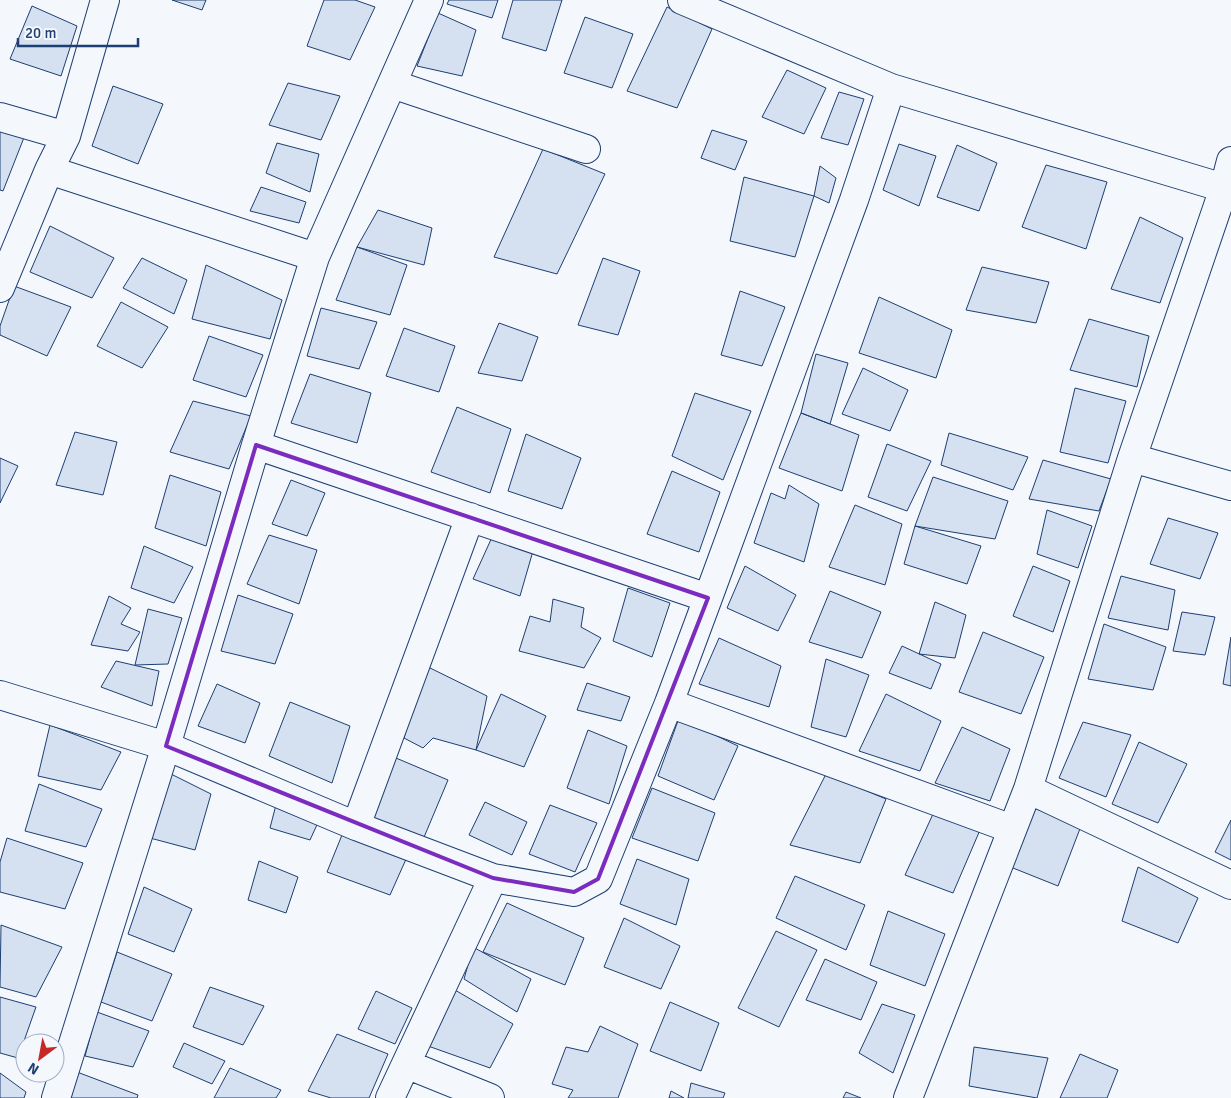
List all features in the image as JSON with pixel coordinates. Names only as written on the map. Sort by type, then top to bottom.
[{"type":"street","points":[[0,288],[49,170],[66,136],[105,0]]},
{"type":"street","points":[[56,1098],[315,258],[429,0]]},
{"type":"street","points":[[682,0],[891,88],[1224,188]]},
{"type":"street","points":[[392,84],[586,149]]},
{"type":"street","points":[[0,695],[166,746],[356,826],[493,878],[574,892],[598,878],[669,703],[708,598],[854,200],[891,88]]},
{"type":"street","points":[[0,117],[66,136]]},
{"type":"street","points":[[908,1098],[1028,789],[1132,458],[1224,188],[1231,161]]},
{"type":"street","points":[[49,170],[315,258]]},
{"type":"street","points":[[256,445],[708,598]]},
{"type":"street","points":[[1132,458],[1231,486]]},
{"type":"street","points":[[356,826],[470,517]]},
{"type":"street","points":[[669,703],[1012,829]]},
{"type":"street","points":[[1028,789],[1231,885]]},
{"type":"street","points":[[390,1098],[493,878]]},
{"type":"street","points":[[406,1064],[490,1098]]},
{"type":"highlighted area","points":[[256,445],[708,598],[598,879],[574,892],[493,878],[166,746]]},
{"type":"building","points":[[172,0],[206,0],[202,10]]},
{"type":"building","points":[[324,0],[355,0],[375,7],[350,60],[307,46]]},
{"type":"building","points":[[449,0],[498,0],[492,18],[447,4]]},
{"type":"building","points":[[513,0],[562,0],[546,51],[502,38]]},
{"type":"building","points":[[32,6],[77,26],[61,76],[10,59]]},
{"type":"building","points":[[667,7],[712,29],[677,108],[627,91]]},
{"type":"building","points":[[438,13],[476,30],[462,76],[417,66]]},
{"type":"building","points":[[585,17],[633,34],[612,88],[564,73]]},
{"type":"building","points":[[787,70],[826,88],[804,134],[762,117]]},
{"type":"building","points":[[288,83],[340,96],[321,140],[269,125]]},
{"type":"building","points":[[113,86],[163,104],[138,164],[92,146]]},
{"type":"building","points":[[839,92],[864,99],[848,145],[821,138]]},
{"type":"building","points":[[0,122],[25,135],[3,191],[0,190]]},
{"type":"building","points":[[712,130],[747,141],[735,170],[701,158]]},
{"type":"building","points":[[277,143],[319,154],[310,192],[266,173]]},
{"type":"building","points":[[899,144],[936,156],[919,206],[883,190]]},
{"type":"building","points":[[957,145],[997,163],[979,211],[937,197]]},
{"type":"building","points":[[543,149],[605,174],[557,274],[494,257]]},
{"type":"building","points":[[1046,165],[1107,182],[1086,249],[1022,227]]},
{"type":"building","points":[[820,166],[836,178],[829,203],[814,196]]},
{"type":"building","points":[[744,177],[814,196],[795,257],[730,241]]},
{"type":"building","points":[[261,187],[306,202],[299,223],[250,211]]},
{"type":"building","points":[[378,210],[432,228],[424,265],[357,247]]},
{"type":"building","points":[[1140,217],[1183,238],[1160,303],[1111,289]]},
{"type":"building","points":[[50,226],[114,258],[92,298],[30,272]]},
{"type":"building","points":[[357,247],[407,265],[390,315],[336,300]]},
{"type":"building","points":[[142,258],[187,280],[174,314],[123,288]]},
{"type":"building","points":[[603,258],[640,271],[618,335],[578,325]]},
{"type":"building","points":[[206,265],[282,300],[270,339],[192,319]]},
{"type":"building","points":[[982,267],[1049,282],[1036,323],[966,310]]},
{"type":"building","points":[[14,286],[71,307],[47,356],[0,335],[0,326]]},
{"type":"building","points":[[740,291],[785,307],[762,366],[721,355]]},
{"type":"building","points":[[879,297],[952,330],[936,378],[859,353]]},
{"type":"building","points":[[121,302],[168,327],[142,368],[97,346]]},
{"type":"building","points":[[321,308],[377,322],[359,369],[307,356]]},
{"type":"building","points":[[1089,319],[1149,336],[1137,387],[1070,370]]},
{"type":"building","points":[[499,323],[538,337],[522,381],[478,373]]},
{"type":"building","points":[[404,328],[455,346],[439,392],[386,376]]},
{"type":"building","points":[[209,336],[263,355],[246,397],[193,380]]},
{"type":"building","points":[[816,354],[848,363],[830,424],[801,413]]},
{"type":"building","points":[[863,368],[908,390],[890,431],[842,414]]},
{"type":"building","points":[[310,374],[371,393],[357,443],[291,423]]},
{"type":"building","points":[[1075,388],[1126,401],[1108,463],[1060,452]]},
{"type":"building","points":[[695,393],[751,411],[723,480],[672,456]]},
{"type":"building","points":[[193,401],[251,416],[229,469],[170,452]]},
{"type":"building","points":[[457,407],[511,429],[490,493],[431,472]]},
{"type":"building","points":[[801,413],[859,435],[842,491],[779,468]]},
{"type":"building","points":[[75,432],[117,442],[103,495],[56,485]]},
{"type":"building","points":[[949,433],[1028,457],[1013,490],[941,465]]},
{"type":"building","points":[[526,434],[581,458],[562,509],[508,491]]},
{"type":"building","points":[[887,444],[931,461],[907,511],[868,497]]},
{"type":"building","points":[[0,458],[18,466],[0,503]]},
{"type":"building","points":[[1043,460],[1111,479],[1099,511],[1029,499]]},
{"type":"building","points":[[672,471],[720,492],[699,552],[647,534]]},
{"type":"building","points":[[170,475],[221,492],[206,546],[155,528]]},
{"type":"building","points":[[933,477],[1008,501],[995,539],[915,526]]},
{"type":"building","points":[[291,480],[325,493],[307,536],[272,524]]},
{"type":"building","points":[[789,485],[819,504],[804,562],[754,543],[771,493],[785,499]]},
{"type":"building","points":[[855,505],[902,524],[885,585],[829,567]]},
{"type":"building","points":[[1047,510],[1092,526],[1078,568],[1037,554]]},
{"type":"building","points":[[1168,518],[1218,533],[1200,579],[1150,564]]},
{"type":"building","points":[[915,526],[981,546],[967,584],[904,564]]},
{"type":"building","points":[[269,535],[317,550],[299,604],[247,584]]},
{"type":"building","points":[[493,535],[533,551],[520,596],[473,579]]},
{"type":"building","points":[[144,546],[193,567],[174,603],[131,588]]},
{"type":"building","points":[[745,566],[796,595],[778,631],[727,608]]},
{"type":"building","points":[[1033,566],[1070,581],[1053,632],[1013,616]]},
{"type":"building","points":[[1121,576],[1175,590],[1168,630],[1108,618]]},
{"type":"building","points":[[628,588],[670,603],[652,657],[613,641]]},
{"type":"building","points":[[830,591],[881,612],[862,658],[809,642]]},
{"type":"building","points":[[238,595],[293,614],[275,664],[221,651]]},
{"type":"building","points":[[109,596],[131,608],[121,624],[140,632],[128,651],[91,645]]},
{"type":"building","points":[[553,599],[584,608],[581,627],[601,638],[584,668],[519,651],[530,616],[550,622]]},
{"type":"building","points":[[935,602],[966,615],[955,658],[919,654]]},
{"type":"building","points":[[148,609],[182,618],[168,664],[135,665]]},
{"type":"building","points":[[1182,612],[1215,617],[1205,655],[1173,651]]},
{"type":"building","points":[[1104,624],[1166,647],[1153,690],[1088,679]]},
{"type":"building","points":[[983,632],[1044,657],[1021,714],[959,692]]},
{"type":"building","points":[[1231,637],[1231,686],[1223,684]]},
{"type":"building","points":[[719,638],[781,666],[769,707],[699,684]]},
{"type":"building","points":[[902,646],[941,664],[931,689],[889,673]]},
{"type":"building","points":[[826,659],[869,675],[846,737],[811,727]]},
{"type":"building","points":[[116,661],[159,671],[152,706],[101,687]]},
{"type":"building","points":[[424,665],[487,696],[476,750],[433,738],[423,748],[404,738]]},
{"type":"building","points":[[587,683],[630,697],[621,721],[577,710]]},
{"type":"building","points":[[217,684],[260,703],[245,743],[198,726]]},
{"type":"building","points":[[501,694],[546,716],[524,767],[476,750]]},
{"type":"building","points":[[886,694],[941,721],[920,771],[859,751]]},
{"type":"building","points":[[290,702],[350,726],[332,783],[269,756]]},
{"type":"building","points":[[679,718],[738,746],[714,800],[658,776]]},
{"type":"building","points":[[1083,722],[1131,735],[1106,797],[1059,778]]},
{"type":"building","points":[[50,725],[121,752],[101,790],[38,776]]},
{"type":"building","points":[[962,727],[1010,749],[990,801],[935,783]]},
{"type":"building","points":[[588,730],[627,746],[609,804],[567,788]]},
{"type":"building","points":[[1139,742],[1187,764],[1158,823],[1112,804]]},
{"type":"building","points":[[396,758],[448,780],[422,842],[370,820]]},
{"type":"building","points":[[169,773],[211,794],[195,850],[150,838]]},
{"type":"building","points":[[826,774],[886,799],[860,863],[790,845]]},
{"type":"building","points":[[39,784],[102,809],[86,847],[25,831]]},
{"type":"building","points":[[652,788],[715,813],[698,861],[632,838]]},
{"type":"building","points":[[278,797],[321,816],[310,840],[270,828]]},
{"type":"building","points":[[485,802],[527,822],[512,855],[469,835]]},
{"type":"building","points":[[550,805],[597,823],[575,872],[529,854]]},
{"type":"building","points":[[1031,807],[1081,826],[1058,886],[1008,866]]},
{"type":"building","points":[[933,814],[980,830],[953,893],[905,875]]},
{"type":"building","points":[[1231,820],[1231,860],[1215,852]]},
{"type":"building","points":[[344,830],[407,857],[390,895],[327,872]]},
{"type":"building","points":[[7,838],[83,863],[65,909],[0,892],[0,862]]},
{"type":"building","points":[[637,859],[689,879],[676,925],[620,904]]},
{"type":"building","points":[[259,861],[298,877],[286,913],[248,900]]},
{"type":"building","points":[[1138,867],[1198,898],[1178,943],[1122,921]]},
{"type":"building","points":[[795,876],[865,905],[846,950],[776,918]]},
{"type":"building","points":[[144,887],[192,909],[174,952],[128,934]]},
{"type":"building","points":[[507,903],[584,938],[565,985],[483,952]]},
{"type":"building","points":[[888,911],[945,934],[925,986],[870,965]]},
{"type":"building","points":[[624,918],[680,946],[661,989],[604,967]]},
{"type":"building","points":[[1,925],[62,947],[36,997],[0,987]]},
{"type":"building","points":[[776,931],[817,950],[779,1027],[738,1008]]},
{"type":"building","points":[[473,947],[531,979],[517,1012],[464,979]]},
{"type":"building","points":[[117,952],[172,974],[152,1021],[101,1002]]},
{"type":"building","points":[[825,959],[877,982],[861,1020],[806,1000]]},
{"type":"building","points":[[210,987],[264,1006],[243,1045],[193,1027]]},
{"type":"building","points":[[455,990],[513,1024],[490,1068],[428,1046]]},
{"type":"building","points":[[376,991],[412,1008],[395,1044],[358,1029]]},
{"type":"building","points":[[0,997],[36,1007],[27,1033],[15,1033],[15,1057],[0,1053]]},
{"type":"building","points":[[670,1002],[719,1023],[701,1071],[650,1051]]},
{"type":"building","points":[[882,1004],[915,1015],[893,1073],[859,1053]]},
{"type":"building","points":[[97,1012],[149,1031],[133,1067],[85,1056]]},
{"type":"building","points":[[600,1026],[638,1044],[618,1098],[568,1098],[573,1090],[552,1084],[566,1047],[588,1052]]},
{"type":"building","points":[[337,1034],[388,1054],[369,1098],[331,1098],[308,1091]]},
{"type":"building","points":[[184,1043],[225,1061],[212,1084],[173,1067]]},
{"type":"building","points":[[974,1047],[1048,1058],[1037,1098],[969,1086]]},
{"type":"building","points":[[1080,1054],[1118,1070],[1107,1098],[1060,1098]]},
{"type":"building","points":[[230,1068],[281,1090],[276,1098],[214,1098]]},
{"type":"building","points":[[77,1072],[138,1095],[137,1098],[71,1098]]},
{"type":"building","points":[[0,1073],[26,1092],[24,1098],[0,1098]]},
{"type":"building","points":[[691,1083],[725,1093],[723,1098],[688,1098]]},
{"type":"building","points":[[671,1091],[684,1098],[669,1098]]},
{"type":"building","points":[[846,1092],[861,1098],[843,1098]]}]
